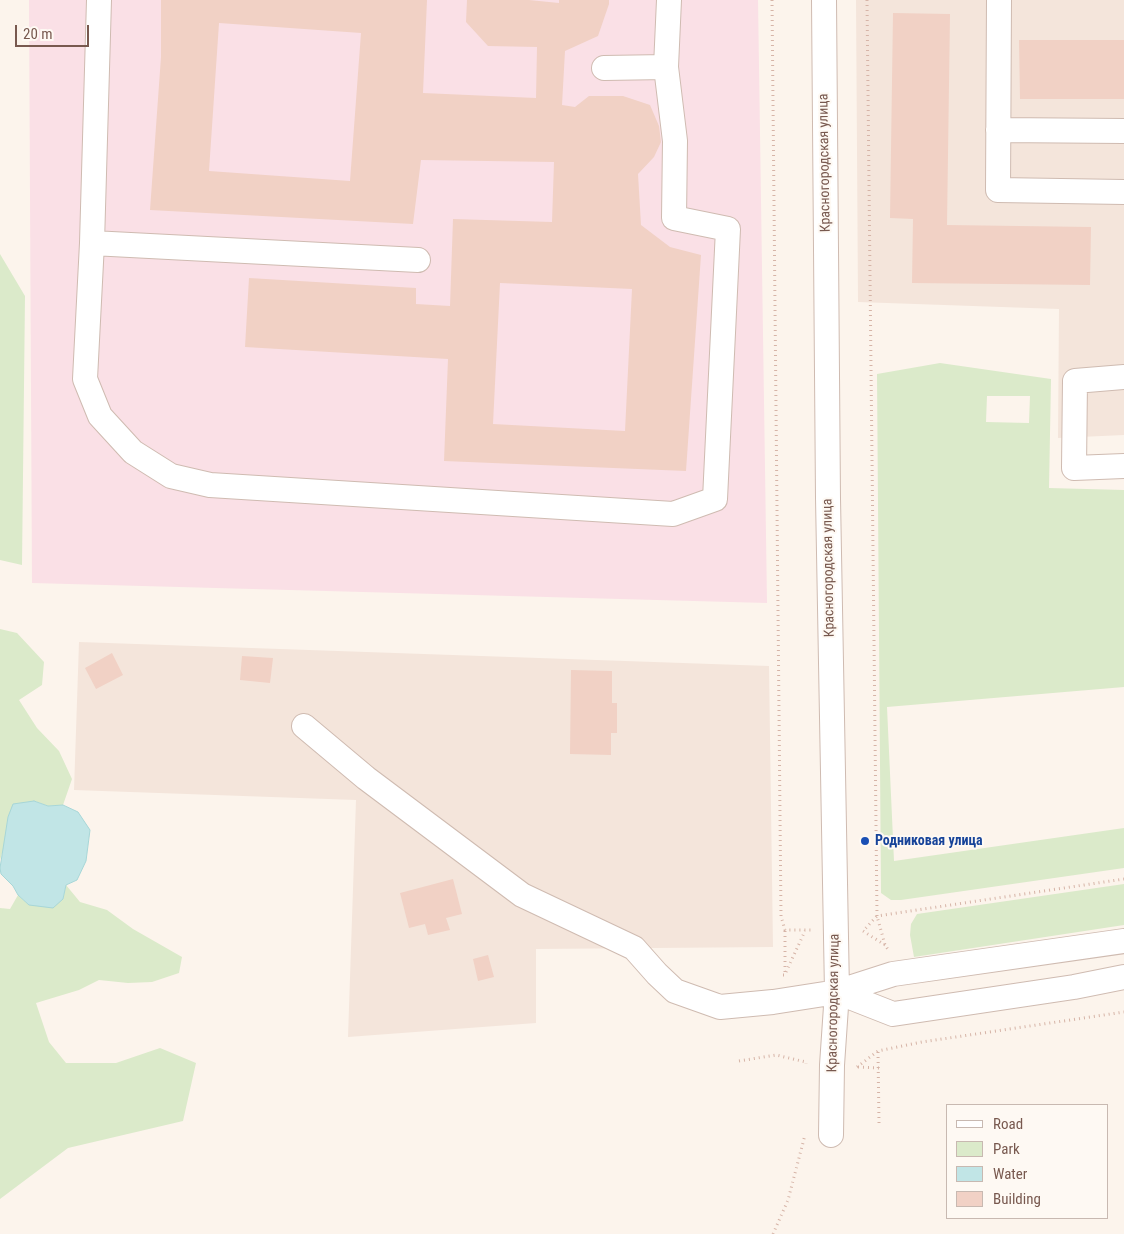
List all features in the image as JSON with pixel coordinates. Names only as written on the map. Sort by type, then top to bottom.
[{"type":"street","points":[[99,0],[92,243],[85,379],[100,416],[133,452],[171,476],[210,485],[673,514],[715,499],[728,229],[674,218],[675,141],[666,67],[669,0]]},
{"type":"street","name":"Красногородская улица","points":[[824,0],[829,518],[837,992],[832,1065],[831,1135]]},
{"type":"street","points":[[999,0],[998,190],[1124,192]]},
{"type":"street","points":[[604,68],[666,67]]},
{"type":"street","points":[[998,130],[1124,132]]},
{"type":"street","points":[[92,243],[418,260]]},
{"type":"street","points":[[1124,377],[1075,381],[1074,468],[1124,466]]},
{"type":"street","points":[[304,726],[366,778],[522,895],[634,948],[657,974],[675,990],[720,1007],[773,1002],[837,992],[893,974],[1124,941]]},
{"type":"street","points":[[837,992],[893,1014],[1074,987],[1124,977]]},
{"type":"path","points":[[772,0],[781,916],[785,930],[785,975]]},
{"type":"path","points":[[867,0],[877,916],[885,945],[894,958]]},
{"type":"path","points":[[885,945],[863,931],[877,916],[1124,879]]},
{"type":"path","points":[[785,930],[815,930]]},
{"type":"path","points":[[785,975],[805,930]]},
{"type":"path","points":[[779,976],[785,975]]},
{"type":"path","points":[[879,1068],[857,1067],[878,1051],[922,1042],[1124,1012]]},
{"type":"path","points":[[878,1051],[879,1123]]},
{"type":"path","points":[[739,1061],[776,1055],[806,1062],[806,1072]]},
{"type":"path","points":[[774,1234],[788,1200],[806,1130]]},
{"type":"shaded area","points":[[29,0],[758,0],[767,603],[32,583]]},
{"type":"shaded area","points":[[856,0],[1124,0],[1124,435],[1058,438],[1059,309],[858,302]]},
{"type":"shaded area","points":[[79,642],[769,666],[773,947],[536,949],[536,1023],[348,1037],[356,800],[74,790]]},
{"type":"green space","points":[[0,254],[25,296],[22,565],[0,560]]},
{"type":"green space","points":[[940,363],[1051,379],[1049,488],[1124,490],[1124,687],[887,707],[894,861],[1124,828],[1124,868],[901,900],[891,900],[881,893],[877,374]],"holes":[[[987,396],[1030,396],[1029,423],[986,422]]]},
{"type":"green space","points":[[0,629],[17,633],[44,662],[42,685],[19,700],[37,728],[59,751],[72,779],[63,805],[48,806],[34,801],[8,817],[5,844],[0,860]]},
{"type":"green space","points":[[1124,884],[1124,925],[914,957],[910,935],[911,924],[917,914]]},
{"type":"green space","points":[[66,885],[80,902],[107,910],[133,929],[182,957],[179,973],[152,982],[128,983],[99,980],[79,990],[36,1003],[49,1042],[66,1063],[116,1063],[160,1048],[196,1063],[183,1121],[68,1148],[0,1199],[0,908],[10,909],[18,895],[29,905],[63,899]]},
{"type":"water","points":[[34,801],[48,806],[63,805],[78,812],[90,830],[86,861],[77,880],[66,885],[63,899],[53,908],[29,905],[1,874],[0,868],[8,817],[13,804]]},
{"type":"building","points":[[161,0],[427,0],[423,93],[536,98],[537,47],[488,46],[466,22],[467,0],[529,0],[559,3],[559,0],[609,0],[598,36],[565,51],[562,105],[575,107],[589,96],[623,96],[650,105],[659,126],[661,142],[654,157],[638,174],[641,225],[670,247],[701,255],[686,471],[444,461],[448,359],[245,347],[249,278],[416,288],[416,304],[450,306],[453,219],[552,222],[554,162],[421,160],[413,224],[150,210],[161,57]],"holes":[[[219,23],[361,33],[350,181],[209,171]],[[500,283],[632,289],[625,431],[493,424]]]},
{"type":"building","points":[[893,13],[950,14],[947,225],[1091,227],[1090,285],[912,283],[913,219],[890,218]]},
{"type":"building","points":[[1019,40],[1124,40],[1124,99],[1020,99]]},
{"type":"building","points":[[112,653],[123,675],[96,689],[85,668]]},
{"type":"building","points":[[242,656],[273,658],[270,683],[240,680]]},
{"type":"building","points":[[571,670],[612,671],[612,703],[617,703],[617,733],[611,733],[611,755],[570,754]]},
{"type":"building","points":[[453,879],[462,914],[446,918],[450,930],[428,935],[425,924],[409,928],[400,893]]},
{"type":"building","points":[[488,955],[494,977],[478,981],[473,959]]},
{"type":"place","name":"Родниковая улица","points":[[865,841]]}]
